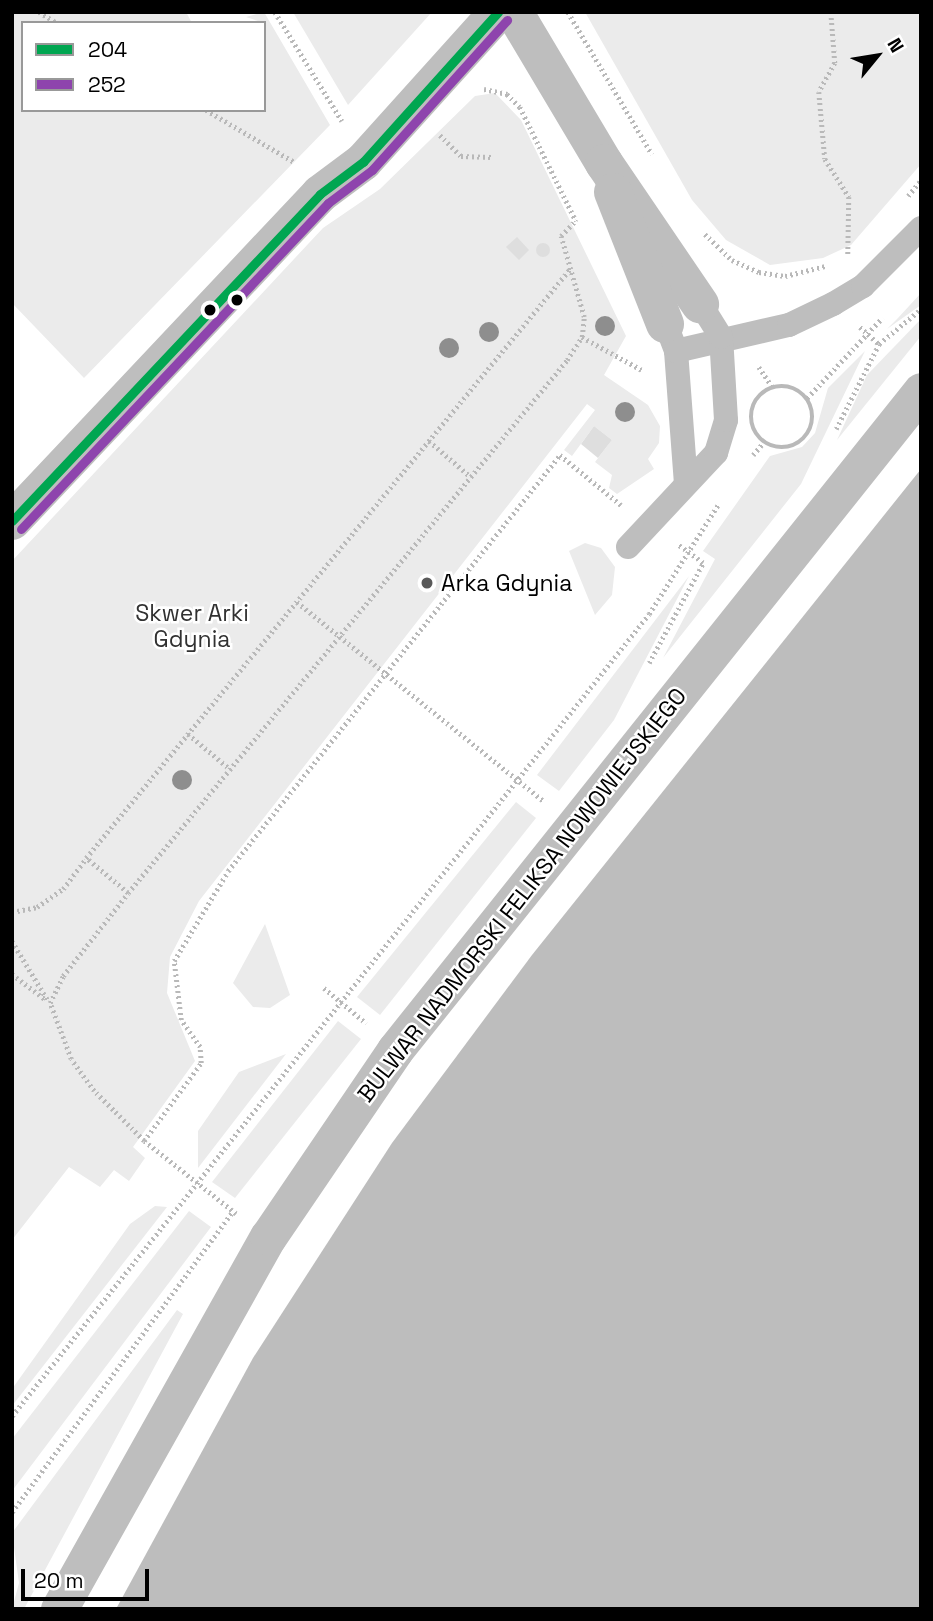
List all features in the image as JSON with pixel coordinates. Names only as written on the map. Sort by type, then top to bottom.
[{"type":"street","points":[[12,521],[320,194],[363,162],[498,12]]},
{"type":"street","points":[[514,12],[604,163],[700,304]]},
{"type":"street","points":[[604,163],[671,337]]},
{"type":"street","name":"BULWAR NADMORSKI FELIKSA NOWOWIEJSKIEGO","points":[[59,1609],[268,1237],[395,1050],[921,391]]},
{"type":"lane","points":[[686,483],[671,337],[721,337],[789,325],[863,286],[921,228]]},
{"type":"lane","points":[[628,547],[653,527],[686,483],[716,453],[726,420],[721,337],[700,304]]},
{"type":"path","points":[[275,12],[342,121]]},
{"type":"path","points":[[568,12],[659,166]]},
{"type":"path","points":[[831,12],[835,63],[819,92],[825,159],[849,197],[846,249]]},
{"type":"path","points":[[490,89],[520,107],[582,233]]},
{"type":"path","points":[[209,112],[300,165],[320,194]]},
{"type":"path","points":[[442,136],[461,156],[491,157]]},
{"type":"path","points":[[898,208],[921,180]]},
{"type":"path","points":[[50,1003],[63,976],[128,892],[471,477],[582,337],[584,317],[561,236],[576,220]]},
{"type":"path","points":[[697,223],[732,260],[759,272],[799,274],[830,265]]},
{"type":"path","points":[[839,260],[857,249]]},
{"type":"path","points":[[12,912],[37,907],[63,890],[86,858],[570,269]]},
{"type":"path","points":[[832,437],[879,344],[921,309]]},
{"type":"path","points":[[807,398],[886,313]]},
{"type":"path","points":[[582,337],[646,372]]},
{"type":"path","points":[[642,359],[650,383]]},
{"type":"path","points":[[752,411],[750,424],[764,442],[780,448],[809,432],[813,414],[807,398],[791,387],[772,386]]},
{"type":"path","points":[[429,441],[471,477]]},
{"type":"path","points":[[746,461],[764,442]]},
{"type":"path","points":[[144,1141],[201,1063],[174,992],[174,961],[228,871],[560,455],[625,508],[634,498]]},
{"type":"path","points":[[12,1416],[649,614],[724,496]]},
{"type":"path","points":[[297,602],[542,800]]},
{"type":"path","points":[[188,734],[230,769]]},
{"type":"path","points":[[86,858],[128,892]]},
{"type":"path","points":[[12,941],[50,1003],[71,1059],[144,1141],[232,1212],[12,1512]]},
{"type":"path","points":[[12,974],[50,1003]]},
{"type":"path","points":[[324,988],[365,1022]]},
{"type":"green space","points":[[12,12],[186,12],[191,21],[21,21],[21,112],[266,112],[266,21],[246,17],[264,12],[330,125],[84,378],[12,303]]},
{"type":"green space","points":[[293,12],[432,12],[348,105]]},
{"type":"green space","points":[[585,12],[921,12],[921,164],[851,245],[823,258],[770,265],[726,240],[692,200]]},
{"type":"green space","name":"Skwer Arki Gdynia","points":[[495,93],[521,120],[626,336],[604,375],[648,405],[660,426],[659,443],[648,459],[654,469],[617,494],[609,488],[612,475],[595,462],[612,440],[594,426],[572,456],[564,450],[595,410],[587,404],[199,901],[170,957],[167,993],[195,1061],[133,1147],[145,1158],[129,1181],[114,1170],[100,1187],[69,1167],[12,1240],[12,561],[323,228],[380,189],[475,96]]},
{"type":"green space","points":[[921,293],[921,305],[887,329],[898,318]]},
{"type":"green space","points":[[921,319],[921,336],[837,440],[867,375]]},
{"type":"green space","points":[[865,351],[801,484],[663,658],[715,559],[703,551],[770,456],[802,447],[815,433],[828,388]]},
{"type":"green space","points":[[585,543],[601,548],[615,567],[612,595],[595,615],[569,551]]},
{"type":"green space","points":[[689,576],[614,720],[559,791],[537,775]]},
{"type":"green space","points":[[516,802],[536,818],[380,1015],[357,997]]},
{"type":"green space","points":[[265,924],[290,995],[270,1008],[253,1007],[233,983]]},
{"type":"green space","points":[[338,1021],[361,1039],[235,1198],[212,1182]]},
{"type":"green space","points":[[286,1054],[198,1168],[198,1131],[239,1072]]},
{"type":"green space","points":[[155,1206],[167,1207],[12,1406],[12,1389],[130,1224]]},
{"type":"green space","points":[[189,1211],[211,1227],[12,1491],[12,1439]]},
{"type":"green space","points":[[177,1310],[183,1314],[24,1609],[12,1609],[19,1583],[12,1533]]},
{"type":"shaded area","points":[[921,469],[921,1609],[116,1609],[253,1358],[392,1143],[532,955]]},
{"type":"building","points":[[517,237],[529,250],[519,260],[506,247]]},
{"type":"building","points":[[540,243],[546,243],[550,250],[546,257],[540,257],[536,253],[536,247]]},
{"type":"building","points":[[594,426],[612,440],[598,458],[581,444]]},
{"type":"transit line","name":"204","points":[[12,521],[320,194],[363,162],[498,12]]},
{"type":"transit line","name":"252","points":[[21,529],[328,203],[372,170],[507,20]]},
{"type":"place","name":"Arka Gdynia","points":[[427,583]]}]
